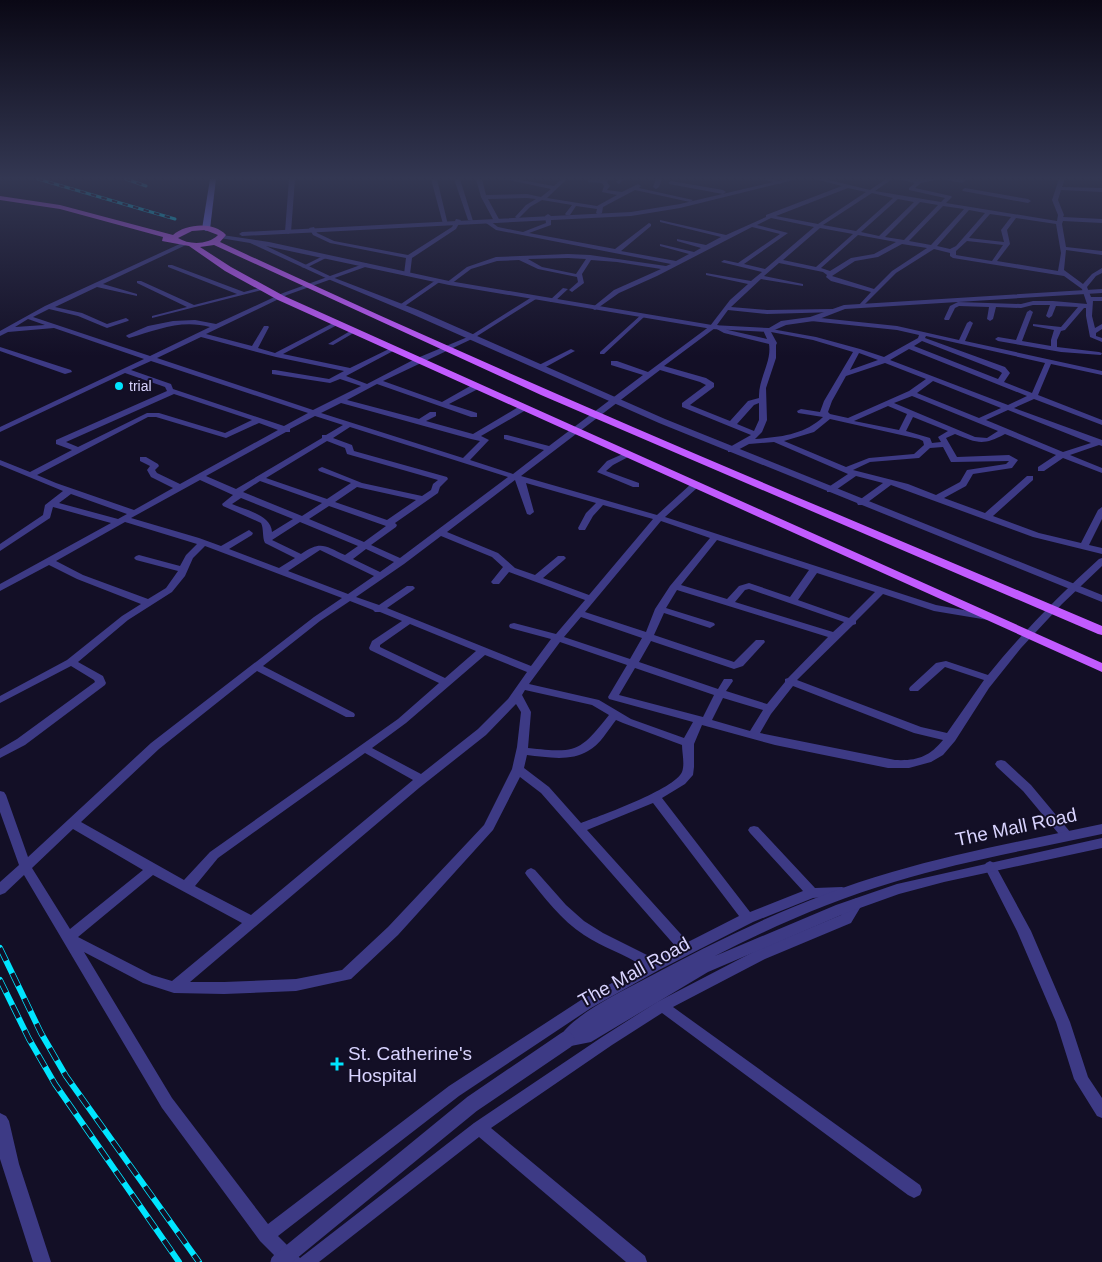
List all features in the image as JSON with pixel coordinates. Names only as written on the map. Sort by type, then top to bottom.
[{"type":"main road","points":[[178,238],[228,270],[281,298],[694,486],[1102,668]]},
{"type":"main road","points":[[188,244],[212,238]]},
{"type":"main road","points":[[222,238],[307,286],[446,349],[1102,631]]},
{"type":"street","points":[[234,238],[438,281],[534,298],[714,327],[768,330],[814,338],[858,350],[1101,443]]},
{"type":"street","points":[[323,238],[332,242],[409,257]]},
{"type":"street","points":[[407,274],[409,257],[439,238]]},
{"type":"street","points":[[555,238],[676,263]]},
{"type":"street","points":[[618,250],[633,238]]},
{"type":"street","points":[[595,308],[621,289],[724,238]]},
{"type":"street","points":[[739,265],[778,238]]},
{"type":"street","points":[[0,890],[26,868],[155,746],[346,598],[401,562],[440,532],[518,478],[574,431],[714,327],[726,308],[805,238]]},
{"type":"street","points":[[817,269],[852,238]]},
{"type":"street","points":[[880,238],[953,251]]},
{"type":"street","points":[[830,274],[853,259],[876,256],[906,238]]},
{"type":"street","points":[[862,305],[874,291],[906,263],[932,248],[941,238]]},
{"type":"street","points":[[994,262],[1007,244],[1006,238]]},
{"type":"street","points":[[1062,238],[1062,271],[1064,274]]},
{"type":"street","points":[[953,251],[965,239],[1007,244]]},
{"type":"street","points":[[251,240],[304,267],[472,337],[731,450],[1102,599]]},
{"type":"street","points":[[679,240],[705,247]]},
{"type":"street","points":[[3,332],[27,317],[95,284],[188,244]]},
{"type":"street","points":[[662,245],[692,253]]},
{"type":"street","points":[[1063,248],[1102,253]]},
{"type":"street","points":[[953,251],[953,256],[1064,274],[1085,289],[1089,303],[1089,316],[1093,335],[1101,357],[1017,345],[998,339]]},
{"type":"street","points":[[617,260],[628,253]]},
{"type":"street","points":[[304,267],[325,257]]},
{"type":"street","points":[[449,283],[469,268],[485,261],[520,258],[590,257],[666,268]]},
{"type":"street","points":[[552,301],[581,283],[579,276],[590,257]]},
{"type":"street","points":[[520,258],[546,270],[579,276]]},
{"type":"street","points":[[779,261],[817,269],[830,274]]},
{"type":"street","points":[[724,262],[767,271]]},
{"type":"street","points":[[391,271],[407,265]]},
{"type":"street","points":[[170,266],[243,294]]},
{"type":"street","points":[[0,430],[281,298],[285,294],[366,266]]},
{"type":"street","points":[[1085,289],[1094,275],[1102,270]]},
{"type":"street","points":[[708,274],[752,283]]},
{"type":"street","points":[[830,274],[829,277],[833,280],[874,291]]},
{"type":"street","points":[[760,277],[801,285]]},
{"type":"street","points":[[400,307],[438,281]]},
{"type":"street","points":[[139,282],[193,307]]},
{"type":"street","points":[[95,284],[135,294]]},
{"type":"street","points":[[154,317],[263,289]]},
{"type":"street","points":[[768,330],[784,323],[811,319],[834,311],[862,305],[1085,289],[1102,291]]},
{"type":"street","points":[[0,588],[287,430],[314,413],[418,361],[472,337],[534,298]]},
{"type":"street","points":[[1035,325],[1064,329],[1082,306],[1102,299]]},
{"type":"street","points":[[947,319],[956,305],[1053,303],[1082,306]]},
{"type":"street","points":[[1049,316],[1054,308],[1053,303]]},
{"type":"street","points":[[990,319],[993,305]]},
{"type":"street","points":[[47,307],[74,312],[107,326],[126,320]]},
{"type":"street","points":[[726,308],[785,312],[834,311]]},
{"type":"street","points":[[1009,352],[1017,345],[1030,312]]},
{"type":"street","points":[[602,353],[642,316]]},
{"type":"street","points":[[27,317],[314,413],[518,478],[659,518],[934,608],[989,617]]},
{"type":"street","points":[[811,319],[869,324],[922,336],[962,341],[1048,363],[1102,373]]},
{"type":"street","points":[[129,336],[154,326],[182,322],[203,322],[218,327]]},
{"type":"street","points":[[276,355],[337,323]]},
{"type":"street","points":[[962,341],[970,323]]},
{"type":"street","points":[[3,332],[55,326]]},
{"type":"street","points":[[1093,335],[1102,326]]},
{"type":"street","points":[[255,348],[266,327]]},
{"type":"street","points":[[714,327],[726,332],[774,343]]},
{"type":"street","points":[[1054,349],[1058,329]]},
{"type":"street","points":[[750,442],[762,423],[763,385],[772,362],[774,343],[768,330]]},
{"type":"street","points":[[331,344],[354,331]]},
{"type":"street","points":[[202,335],[276,355],[351,370]]},
{"type":"street","points":[[1093,335],[1102,340]]},
{"type":"street","points":[[845,374],[885,360],[910,347],[922,336]]},
{"type":"street","points":[[922,336],[1002,369],[1006,373],[1000,383]]},
{"type":"street","points":[[910,347],[1102,423]]},
{"type":"street","points":[[0,349],[68,372]]},
{"type":"street","points":[[275,372],[325,380],[340,376],[393,349]]},
{"type":"street","points":[[828,418],[824,412],[828,401],[858,350]]},
{"type":"street","points":[[539,367],[571,351]]},
{"type":"street","points":[[614,363],[649,375]]},
{"type":"street","points":[[980,420],[1034,396],[1048,363]]},
{"type":"street","points":[[659,367],[710,383],[709,388],[685,405],[755,434]]},
{"type":"street","points":[[127,371],[168,386],[170,391]]},
{"type":"street","points":[[340,376],[368,386]]},
{"type":"street","points":[[844,420],[853,419],[912,393],[932,378]]},
{"type":"street","points":[[377,382],[474,415]]},
{"type":"street","points":[[443,404],[475,386]]},
{"type":"street","points":[[78,450],[60,441],[170,391],[178,391],[287,430]]},
{"type":"street","points":[[912,393],[1102,471]]},
{"type":"street","points":[[732,424],[751,403],[762,399]]},
{"type":"street","points":[[340,400],[486,441],[465,460]]},
{"type":"street","points":[[887,403],[984,441],[1005,431]]},
{"type":"street","points":[[474,437],[523,408]]},
{"type":"street","points":[[801,411],[924,439],[928,446]]},
{"type":"street","points":[[901,433],[911,412]]},
{"type":"street","points":[[420,422],[433,414]]},
{"type":"street","points":[[30,476],[149,415],[226,436],[260,420]]},
{"type":"street","points":[[731,450],[750,442],[801,436],[828,418]]},
{"type":"street","points":[[267,540],[267,526],[264,521],[226,504],[259,478],[325,437],[350,424]]},
{"type":"street","points":[[937,498],[963,484],[970,472],[1009,466],[1014,460],[1009,457],[956,461],[952,459],[944,444],[943,436],[955,431]]},
{"type":"street","points":[[325,437],[349,447],[350,452],[444,479],[436,486],[435,491],[388,524]]},
{"type":"street","points":[[507,437],[551,449]]},
{"type":"street","points":[[775,440],[845,470],[890,482],[1036,535],[1084,545],[1102,551]]},
{"type":"street","points":[[1041,469],[1062,455],[1101,443]]},
{"type":"street","points":[[845,470],[869,460],[916,456],[928,446],[944,444]]},
{"type":"street","points":[[628,455],[610,463],[601,472],[636,485]]},
{"type":"street","points":[[143,459],[154,466],[151,470],[154,475],[180,488]]},
{"type":"street","points":[[0,462],[69,491],[134,513]]},
{"type":"street","points":[[322,469],[358,484],[425,499]]},
{"type":"street","points":[[830,490],[855,473]]},
{"type":"street","points":[[201,477],[237,494],[366,544],[401,562]]},
{"type":"street","points":[[259,478],[393,525],[346,558]]},
{"type":"street","points":[[518,478],[530,512]]},
{"type":"street","points":[[986,517],[1030,478]]},
{"type":"street","points":[[861,503],[890,482]]},
{"type":"street","points":[[267,540],[358,484]]},
{"type":"street","points":[[174,987],[482,732],[519,691],[558,638],[659,518],[694,486]]},
{"type":"street","points":[[0,548],[47,516],[48,508],[69,491]]},
{"type":"street","points":[[582,528],[602,501]]},
{"type":"street","points":[[52,504],[121,520],[203,543],[409,620],[533,671]]},
{"type":"street","points":[[1084,545],[1102,510]]},
{"type":"street","points":[[440,532],[495,554],[508,567],[591,599]]},
{"type":"street","points":[[222,550],[249,533]]},
{"type":"street","points":[[715,537],[675,586],[660,609],[654,627],[613,697],[775,741],[856,758],[906,765],[930,760],[951,738],[991,679],[1028,635],[1072,588],[1102,561]]},
{"type":"street","points":[[267,540],[300,557]]},
{"type":"street","points":[[0,700],[71,662],[125,618],[169,590],[189,557],[203,543]]},
{"type":"street","points":[[280,572],[300,557],[321,547],[380,575]]},
{"type":"street","points":[[138,558],[182,570]]},
{"type":"street","points":[[537,579],[561,558]]},
{"type":"street","points":[[49,561],[80,577],[148,603]]},
{"type":"street","points":[[496,582],[508,567]]},
{"type":"street","points":[[793,600],[815,569]]},
{"type":"street","points":[[675,586],[834,636]]},
{"type":"street","points":[[729,603],[746,586],[793,600],[852,622]]},
{"type":"street","points":[[378,610],[410,588]]},
{"type":"street","points":[[754,734],[768,708],[789,681],[834,636],[852,622],[881,591]]},
{"type":"street","points":[[660,609],[710,625]]},
{"type":"street","points":[[579,613],[734,666],[739,664],[760,642]]},
{"type":"street","points":[[409,620],[376,643],[374,648],[448,683]]},
{"type":"street","points":[[514,626],[558,638],[632,665],[768,708]]},
{"type":"street","points":[[187,886],[214,855],[364,748],[448,683],[483,651]]},
{"type":"street","points":[[0,754],[21,742],[101,683],[100,678],[71,662]]},
{"type":"street","points":[[914,690],[940,665],[946,664],[991,679]]},
{"type":"street","points":[[256,667],[350,715]]},
{"type":"street","points":[[578,829],[678,786],[684,780],[688,769],[688,743],[728,681]]},
{"type":"street","points":[[789,681],[918,730],[951,738]]},
{"type":"street","points":[[519,691],[595,702],[638,725],[688,743]]},
{"type":"street","points":[[68,938],[148,979],[174,987],[296,986],[346,975],[400,924],[489,827],[518,769],[522,751],[526,712],[519,691]]},
{"type":"street","points":[[522,751],[569,752],[580,750],[589,744],[615,714]]},
{"type":"street","points":[[364,748],[422,780]]},
{"type":"street","points":[[1000,764],[1027,788],[1066,836]]},
{"type":"street","points":[[518,769],[539,783],[686,949]]},
{"type":"street","points":[[0,795],[26,868],[167,1103],[266,1235],[293,1262]]},
{"type":"street","points":[[655,797],[748,918]]},
{"type":"street","points":[[73,823],[152,869],[252,922]]},
{"type":"street","name":"The Mall Road","points":[[852,898],[931,867],[1102,829]]},
{"type":"street","points":[[754,830],[823,902]]},
{"type":"street","name":"The Mall Road","points":[[279,1262],[472,1104],[566,1040],[585,1038],[703,968],[823,902],[897,889],[990,866],[1102,843]]},
{"type":"street","points":[[990,866],[1024,931],[1050,991],[1063,1022],[1081,1079],[1102,1111]]},
{"type":"street","points":[[68,938],[152,869]]},
{"type":"street","points":[[531,873],[564,909],[587,930],[654,966]]},
{"type":"street","points":[[266,1235],[454,1091],[586,1004],[686,949],[748,918],[823,902],[852,898],[846,920],[760,955],[662,1006],[607,1041],[479,1128],[306,1262]]},
{"type":"street","points":[[662,1006],[914,1190]]},
{"type":"street","points":[[0,1121],[10,1164],[42,1262]]},
{"type":"street","points":[[479,1128],[639,1262]]},
{"type":"street","points":[[0,1142],[10,1164]]},
{"type":"railway","points":[[0,948],[41,1033],[66,1076],[199,1262]]},
{"type":"railway","points":[[0,980],[29,1039],[55,1084],[179,1262]]},
{"type":"place","name":"trial","points":[[119,386]]},
{"type":"place","name":"St. Catherine's Hospital","points":[[337,1064]]}]
